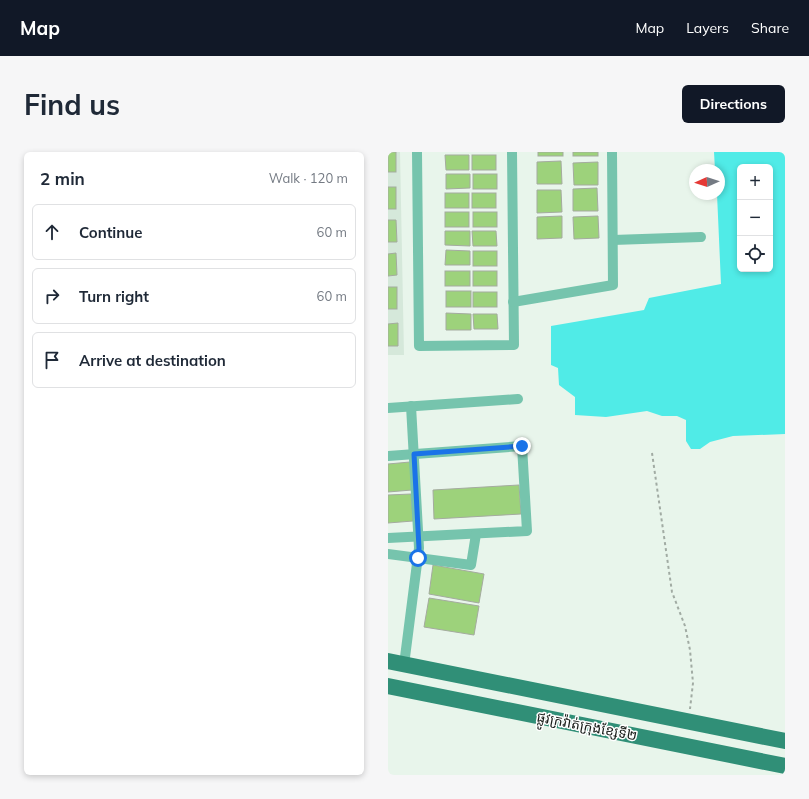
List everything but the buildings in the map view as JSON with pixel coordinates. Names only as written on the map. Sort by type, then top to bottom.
[{"type":"main road","name":"ផ្លូវក្រវ៉ាត់ក្រុងខ្សែទី២","points":[[388,661],[785,741]]},
{"type":"main road","name":"ផ្លូវក្រវ៉ាត់ក្រុងខ្សែទី២","points":[[388,686],[785,766]]},
{"type":"street","points":[[417,152],[418,346],[514,345],[512,152]]},
{"type":"street","points":[[513,302],[614,285],[612,152]]},
{"type":"street","points":[[613,240],[701,237]]},
{"type":"street","points":[[388,408],[518,399]]},
{"type":"street","points":[[404,665],[418,558],[411,406]]},
{"type":"street","points":[[388,456],[522,446],[527,531],[388,538]]},
{"type":"street","points":[[388,554],[471,565],[476,534]]},
{"type":"path","points":[[652,453],[672,592],[685,626],[690,650],[693,682],[689,721]]},
{"type":"shaded area","points":[[388,152],[400,152],[404,355],[388,355]]},
{"type":"water","points":[[714,152],[785,152],[785,434],[733,436],[710,442],[700,449],[691,449],[686,441],[686,420],[677,416],[662,416],[647,411],[606,417],[575,415],[575,397],[559,385],[558,368],[551,365],[551,326],[644,310],[649,298],[721,284],[717,200],[725,200],[725,164],[715,164]]},
{"type":"route","points":[[418,558],[419,548],[414,454],[522,446]]}]
